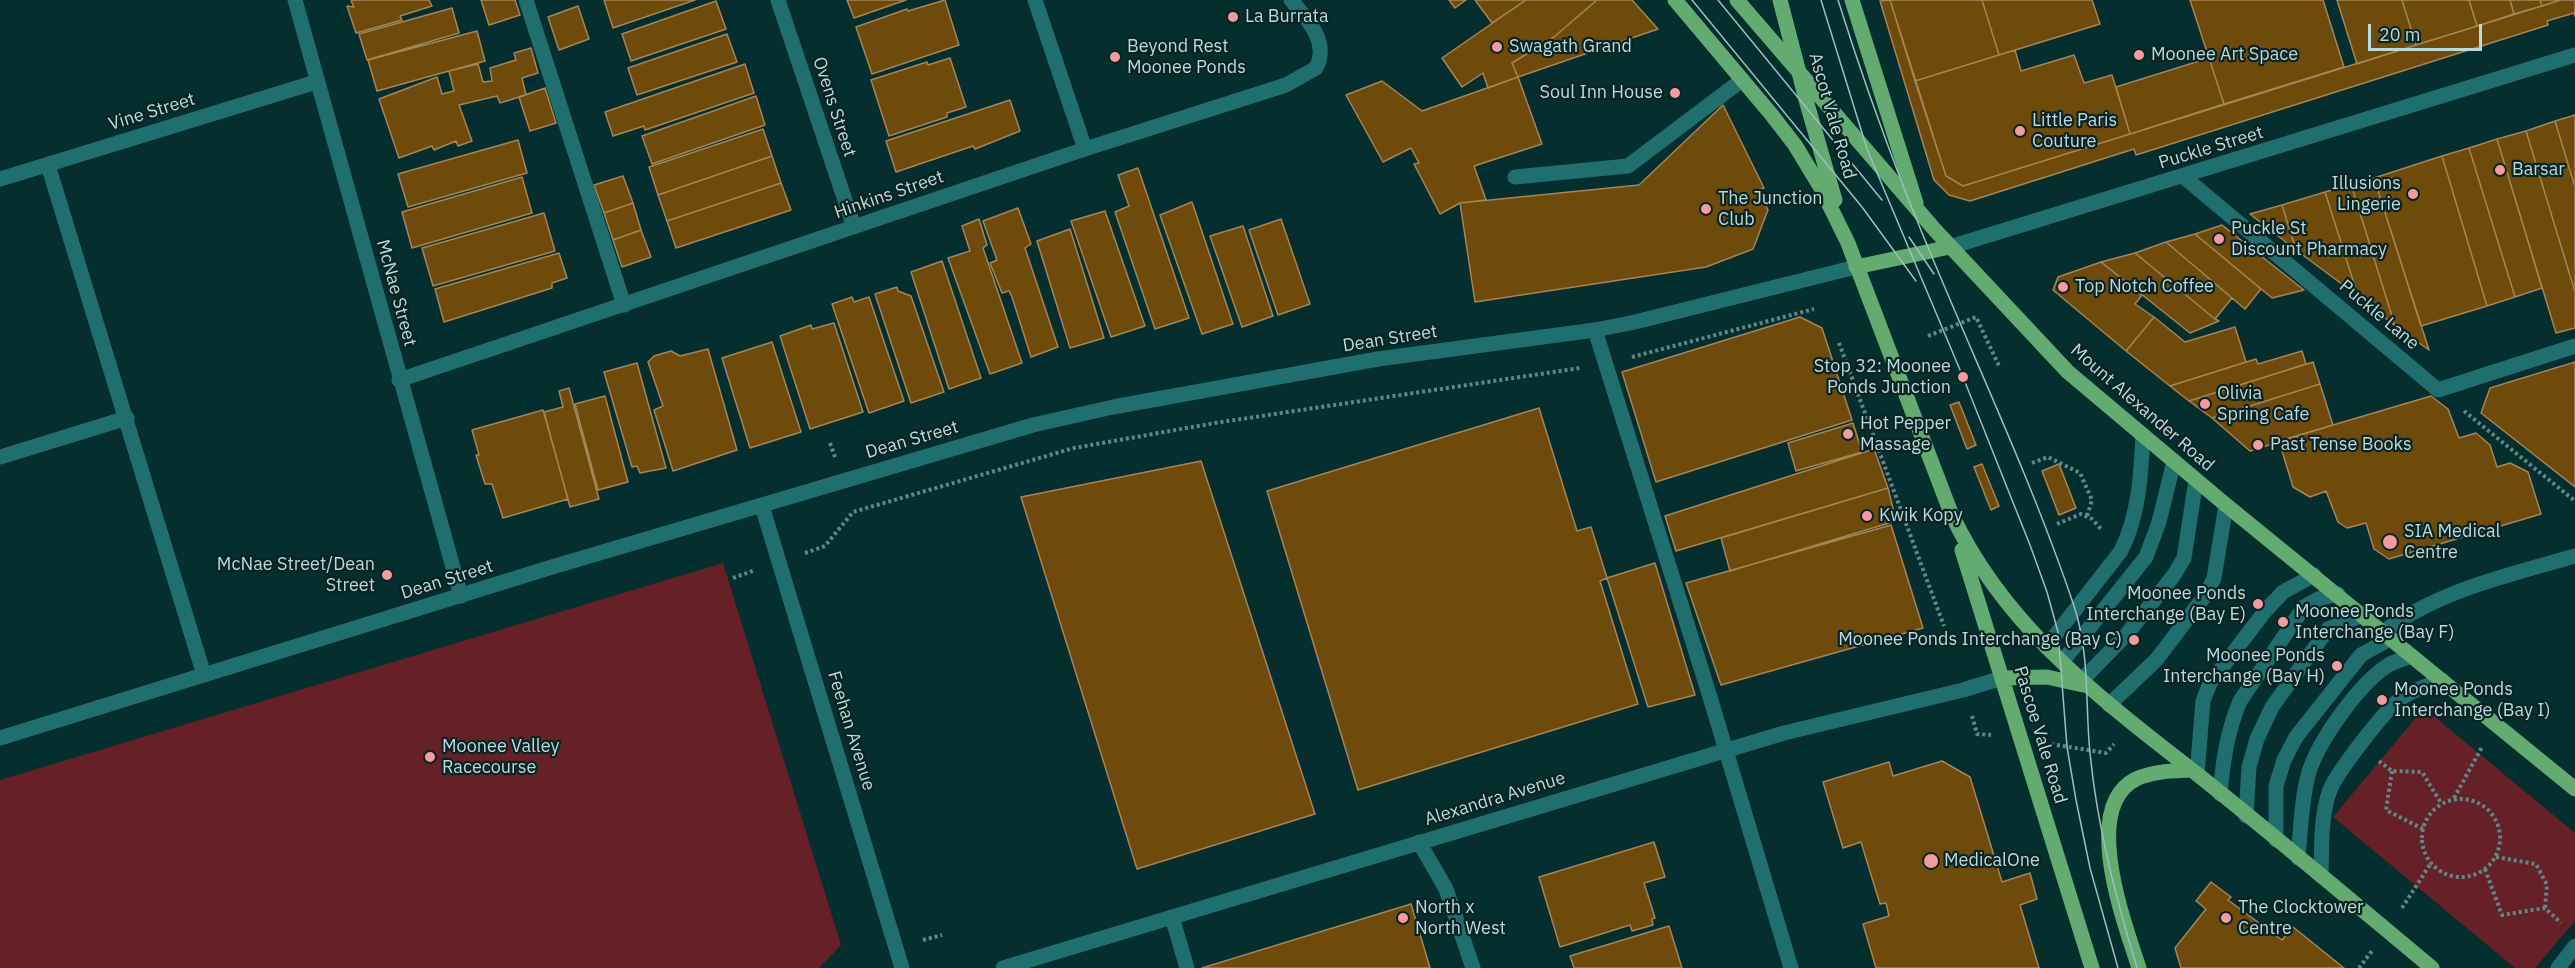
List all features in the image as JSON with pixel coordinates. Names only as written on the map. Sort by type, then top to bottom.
[{"type":"main road","points":[[1675,0],[1771,114],[1810,167],[1848,243],[1951,513],[1965,544],[1990,583],[2046,646],[2109,705],[2432,968]]},
{"type":"main road","name":"Mount Alexander Road","points":[[1737,0],[1919,213],[2068,372],[2226,505],[2575,789]]},
{"type":"main road","name":"Ascot Vale Road","points":[[1780,0],[1848,243]]},
{"type":"main road","points":[[1852,0],[1919,213]]},
{"type":"main road","name":"Puckle Street","points":[[1857,267],[1950,247]]},
{"type":"main road","name":"Pascoe Vale Road","points":[[1951,513],[2092,968]]},
{"type":"main road","points":[[2002,678],[2047,677],[2085,684]]},
{"type":"main road","points":[[2139,968],[2115,888],[2110,852],[2113,806],[2119,794],[2136,779],[2154,773],[2194,772]]},
{"type":"street","name":"McNae Street","points":[[295,0],[461,596]]},
{"type":"street","points":[[526,0],[624,305]]},
{"type":"street","name":"Ovens Street","points":[[778,0],[854,227]]},
{"type":"street","points":[[1035,0],[1085,150]]},
{"type":"street","name":"Hinkins Street","points":[[399,380],[1085,150],[1286,86],[1310,73],[1320,60],[1320,42],[1309,22],[1291,0]]},
{"type":"street","name":"Puckle Street","points":[[1950,247],[2184,177],[2575,55]]},
{"type":"street","points":[[1515,177],[1628,166],[1742,80]]},
{"type":"street","name":"Vine Street","points":[[0,179],[316,82]]},
{"type":"street","points":[[48,165],[204,675]]},
{"type":"street","name":"Puckle Lane","points":[[2184,177],[2438,390]]},
{"type":"street","name":"Dean Street","points":[[0,738],[461,596],[1033,425],[1085,413],[1378,359],[1594,330],[1857,267]]},
{"type":"street","points":[[1594,330],[1726,750],[1791,968]]},
{"type":"street","points":[[2438,390],[2575,346]]},
{"type":"street","points":[[0,457],[127,418]]},
{"type":"street","points":[[2046,646],[2121,551],[2130,534],[2140,478],[2143,435]]},
{"type":"street","points":[[2062,662],[2146,557],[2159,522],[2174,461]]},
{"type":"street","points":[[2085,684],[2174,575],[2184,558],[2196,480]]},
{"type":"street","points":[[2109,705],[2157,659],[2207,593],[2214,578],[2226,505]]},
{"type":"street","name":"Feehan Avenue","points":[[762,506],[902,968]]},
{"type":"street","points":[[2276,840],[2276,786],[2284,760],[2296,737],[2361,655],[2387,635],[2404,616],[2427,604],[2483,583],[2575,555]]},
{"type":"street","points":[[2194,772],[2203,701],[2210,683],[2266,610],[2283,592],[2314,575]]},
{"type":"street","points":[[2220,794],[2227,736],[2240,701],[2304,607],[2318,599],[2338,594]]},
{"type":"street","points":[[2246,816],[2249,767],[2257,739],[2272,707],[2328,629],[2363,615]]},
{"type":"street","points":[[2298,858],[2303,801],[2309,772],[2320,744],[2373,678],[2387,665],[2412,656]]},
{"type":"street","name":"Alexandra Avenue","points":[[1003,968],[1784,733],[1963,690],[2002,678]]},
{"type":"street","points":[[2321,876],[2325,814],[2331,789],[2346,764],[2399,700],[2417,689],[2442,680]]},
{"type":"street","points":[[1419,842],[1446,889],[1473,968]]},
{"type":"street","points":[[1172,917],[1187,968]]},
{"type":"street","points":[[2558,968],[2575,946]]},
{"type":"path","points":[[733,579],[825,546],[853,512],[1074,448],[1215,423],[1606,364],[1814,309]]},
{"type":"path","points":[[1928,336],[1976,317],[2001,368]]},
{"type":"path","points":[[1839,344],[1944,626]]},
{"type":"path","points":[[2438,390],[2575,501]]},
{"type":"path","points":[[2032,463],[2048,457],[2080,473],[2092,500],[2087,516]]},
{"type":"path","points":[[2454,799],[2496,723]]},
{"type":"path","points":[[2392,771],[2386,810],[2423,828]]},
{"type":"path","points":[[2467,798],[2489,809],[2497,820],[2501,832],[2500,845],[2496,857],[2485,869],[2465,877],[2452,876],[2440,871],[2431,863],[2424,851],[2421,838],[2423,828],[2430,813],[2441,803],[2467,798]]},
{"type":"path","points":[[2496,857],[2536,864],[2547,885],[2545,908]]},
{"type":"path","points":[[2485,869],[2502,915],[2545,908]]},
{"type":"path","points":[[2545,908],[2568,929]]},
{"type":"shaded area","name":"Moonee Valley Racecourse","points":[[723,563],[841,945],[819,968],[0,968],[0,780]]},
{"type":"shaded area","points":[[2424,708],[2575,833],[2575,921],[2535,968],[2515,968],[2333,817]]},
{"type":"building","points":[[429,0],[432,6],[400,16],[402,20],[356,33],[347,6],[354,7],[351,1]]},
{"type":"building","points":[[481,0],[515,0],[520,15],[489,25]]},
{"type":"building","points":[[604,0],[695,0],[613,28]]},
{"type":"building","points":[[847,0],[906,0],[854,18]]},
{"type":"building","points":[[945,0],[959,45],[872,74],[856,27],[907,9],[908,11]]},
{"type":"building","points":[[1449,0],[1466,0],[1455,8]]},
{"type":"building","points":[[1475,0],[1526,0],[1492,23]]},
{"type":"building","name":"Swagath Grand","points":[[1526,0],[1597,0],[1554,37],[1512,63],[1518,77],[1488,88],[1483,73],[1462,87],[1442,58]]},
{"type":"building","points":[[1597,0],[1632,0],[1658,29],[1518,77],[1512,63],[1554,37]]},
{"type":"building","points":[[1890,0],[1982,0],[1999,55],[1915,81]]},
{"type":"building","points":[[1890,0],[1946,176],[1963,186],[2561,0],[2575,0],[2575,16],[2574,13],[2547,21],[2548,25],[2136,155],[2134,149],[1970,201],[1949,195],[1934,180],[1880,1]]},
{"type":"building","points":[[1982,0],[2092,0],[2100,24],[1999,55]]},
{"type":"building","points":[[2190,0],[2323,0],[2344,67],[2224,104]]},
{"type":"building","points":[[2337,0],[2402,0],[2416,45],[2357,64]]},
{"type":"building","points":[[2402,0],[2469,0],[2477,26],[2416,45]]},
{"type":"building","points":[[2469,0],[2510,0],[2514,14],[2477,26]]},
{"type":"building","points":[[2510,0],[2540,0],[2542,6],[2514,14]]},
{"type":"building","points":[[2540,0],[2561,0],[2542,6]]},
{"type":"building","points":[[716,1],[726,29],[631,61],[622,34]]},
{"type":"building","points":[[578,6],[589,39],[559,50],[548,17]]},
{"type":"building","points":[[452,8],[459,33],[367,60],[359,34]]},
{"type":"building","points":[[477,31],[485,61],[377,91],[368,60]]},
{"type":"building","points":[[727,34],[737,62],[637,95],[628,68]]},
{"type":"building","points":[[531,48],[538,73],[522,78],[526,95],[500,103],[497,96],[459,105],[472,141],[458,146],[456,141],[434,150],[432,146],[399,158],[379,99],[437,77],[442,94],[454,91],[449,71],[478,64],[483,82],[492,81],[490,68],[516,60],[514,53]]},
{"type":"building","points":[[2015,50],[2021,71],[2074,55],[2084,83],[2112,75],[2130,134],[1963,186],[1946,176],[1915,81]]},
{"type":"building","points":[[950,58],[966,107],[947,113],[947,117],[889,136],[871,80],[927,62],[928,65]]},
{"type":"building","points":[[2209,58],[2224,104],[2130,134],[2116,87]]},
{"type":"building","points":[[745,64],[754,93],[645,130],[644,126],[613,136],[605,112]]},
{"type":"building","points":[[1518,77],[1542,144],[1474,166],[1486,200],[1460,203],[1440,214],[1414,164],[1419,163],[1411,148],[1383,162],[1346,95],[1382,81],[1422,111]]},
{"type":"building","points":[[545,88],[556,123],[530,131],[519,97]]},
{"type":"building","points":[[756,96],[765,125],[652,164],[642,136]]},
{"type":"building","points":[[1010,100],[1020,131],[975,149],[973,146],[896,172],[886,141]]},
{"type":"building","points":[[1723,105],[1764,188],[1758,190],[1768,210],[1753,249],[1706,267],[1475,302],[1460,203],[1639,185]]},
{"type":"building","points":[[2575,115],[2575,187],[2555,121]]},
{"type":"building","points":[[2555,121],[2575,187],[2575,292],[2526,131]]},
{"type":"building","points":[[763,129],[772,156],[658,195],[649,167]]},
{"type":"building","points":[[2526,131],[2575,292],[2575,328],[2556,333],[2497,139]]},
{"type":"building","points":[[2497,139],[2542,288],[2515,297],[2469,148]]},
{"type":"building","points":[[518,140],[527,173],[408,207],[398,174]]},
{"type":"building","points":[[2469,148],[2515,297],[2487,306],[2442,156]]},
{"type":"building","points":[[772,156],[781,183],[667,221],[658,195]]},
{"type":"building","points":[[2442,156],[2487,306],[2421,326],[2374,178]]},
{"type":"building","points":[[1138,168],[1189,318],[1155,329],[1115,212],[1129,206],[1118,175]]},
{"type":"building","points":[[623,176],[633,203],[604,213],[594,185]]},
{"type":"building","points":[[522,177],[532,213],[412,248],[402,212]]},
{"type":"building","points":[[2374,178],[2429,350],[2395,326],[2351,184]]},
{"type":"building","points":[[781,183],[791,210],[676,248],[667,221]]},
{"type":"building","points":[[2351,184],[2395,326],[2358,296],[2325,192]]},
{"type":"building","points":[[2325,192],[2358,296],[2296,250],[2282,205]]},
{"type":"building","points":[[1192,202],[1233,324],[1202,334],[1160,215]]},
{"type":"building","points":[[633,203],[641,230],[613,240],[604,213]]},
{"type":"building","points":[[2282,205],[2296,250],[2250,214]]},
{"type":"building","points":[[1018,208],[1031,244],[1025,248],[1058,347],[1031,357],[1012,297],[1009,291],[1002,293],[990,263],[997,260],[983,221]]},
{"type":"building","points":[[1105,211],[1145,326],[1111,337],[1071,221]]},
{"type":"building","points":[[544,213],[555,251],[433,286],[422,248]]},
{"type":"building","points":[[979,219],[987,245],[983,248],[1022,363],[990,374],[948,258],[970,251],[962,226]]},
{"type":"building","points":[[1281,219],[1310,304],[1278,315],[1249,230]]},
{"type":"building","points":[[2222,225],[2304,290],[2272,298],[2195,234]]},
{"type":"building","points":[[1243,226],[1273,316],[1242,327],[1210,236]]},
{"type":"building","points":[[1070,229],[1104,338],[1070,348],[1037,241]]},
{"type":"building","points":[[641,230],[651,257],[622,267],[613,240]]},
{"type":"building","points":[[2195,234],[2261,289],[2245,309],[2166,242]]},
{"type":"building","points":[[2166,242],[2232,298],[2215,319],[2135,253]]},
{"type":"building","points":[[559,253],[567,278],[552,283],[552,288],[444,322],[435,289]]},
{"type":"building","points":[[2135,253],[2219,321],[2190,333],[2101,262]]},
{"type":"building","points":[[942,261],[981,378],[949,389],[911,272]]},
{"type":"building","points":[[2101,262],[2142,295],[2135,304],[2154,317],[2126,351],[2053,290],[2058,277]]},
{"type":"building","points":[[897,287],[898,291],[911,296],[944,392],[911,403],[875,294]]},
{"type":"building","points":[[852,297],[854,302],[869,297],[904,401],[869,413],[832,304]]},
{"type":"building","points":[[1800,317],[1822,328],[1852,420],[1656,482],[1622,372]]},
{"type":"building","points":[[2154,317],[2185,342],[2235,327],[2246,362],[2170,386],[2126,351]]},
{"type":"building","points":[[834,323],[863,412],[810,429],[780,336],[811,325],[812,329]]},
{"type":"building","points":[[772,342],[801,432],[750,448],[722,358]]},
{"type":"building","points":[[708,349],[737,450],[673,471],[654,410],[663,406],[648,362],[654,356],[671,351],[680,356]]},
{"type":"building","points":[[2302,351],[2306,364],[2189,401],[2170,386],[2256,359],[2258,364]]},
{"type":"building","points":[[2313,362],[2320,384],[2212,418],[2189,401]]},
{"type":"building","points":[[2575,362],[2575,487],[2481,413],[2490,388]]},
{"type":"building","points":[[637,363],[666,468],[640,473],[637,466],[632,467],[604,372]]},
{"type":"building","points":[[2320,384],[2333,425],[2250,451],[2212,418]]},
{"type":"building","points":[[569,388],[599,499],[570,507],[544,412],[563,407],[559,391]]},
{"type":"building","points":[[605,396],[628,482],[598,490],[575,404]]},
{"type":"building","points":[[2431,396],[2448,409],[2459,438],[2476,433],[2490,445],[2497,467],[2510,463],[2528,472],[2541,514],[2389,559],[2374,549],[2366,523],[2347,528],[2338,522],[2326,491],[2310,497],[2293,487],[2279,441]]},
{"type":"building","points":[[1959,402],[1976,445],[1967,449],[1950,405]]},
{"type":"building","points":[[1539,408],[1577,531],[1591,527],[1607,578],[1600,581],[1638,704],[1358,790],[1267,491]]},
{"type":"building","points":[[543,410],[568,499],[503,518],[492,484],[485,484],[476,455],[479,455],[472,430]]},
{"type":"building","points":[[1853,423],[1862,452],[1796,471],[1788,443]]},
{"type":"building","points":[[1874,449],[1888,488],[1676,551],[1665,516]]},
{"type":"building","points":[[1201,461],[1315,814],[1137,869],[1021,497]]},
{"type":"building","points":[[1982,464],[1999,506],[1991,510],[1974,467]]},
{"type":"building","points":[[2059,464],[2076,508],[2059,515],[2042,471]]},
{"type":"building","points":[[1888,488],[1896,521],[1730,571],[1721,538]]},
{"type":"building","points":[[1891,525],[1923,628],[1721,685],[1686,583]]},
{"type":"building","points":[[1655,563],[1695,695],[1648,707],[1607,578]]},
{"type":"building","name":"MedicalOne","points":[[1942,761],[1970,777],[2002,882],[2030,873],[2037,899],[2020,905],[2039,968],[1876,968],[1863,924],[1889,916],[1886,903],[1880,904],[1861,842],[1843,848],[1823,782],[1889,762],[1893,776]]},
{"type":"building","points":[[1654,842],[1665,877],[1644,883],[1655,918],[1652,919],[1653,925],[1632,931],[1630,925],[1560,947],[1539,877]]},
{"type":"building","name":"The Clocktower Centre","points":[[2211,882],[2231,897],[2228,900],[2282,940],[2293,927],[2344,968],[2181,968],[2175,948],[2206,909],[2196,901]]},
{"type":"building","points":[[1411,904],[1430,968],[1202,968]]},
{"type":"building","points":[[1669,926],[1682,968],[1574,968],[1570,956]]},
{"type":"tram line","points":[[1692,0],[1862,207],[1916,281]]},
{"type":"tram line","points":[[1718,0],[1882,200]]},
{"type":"tram line","points":[[1821,0],[1867,149],[1963,377],[2047,592],[2058,632],[2067,747],[2076,800],[2090,868],[2118,968]]},
{"type":"tram line","points":[[1838,0],[1904,188],[2014,448],[2074,606],[2083,642],[2090,753],[2097,808],[2115,888],[2137,968]]},
{"type":"tram line","points":[[1909,237],[1934,274]]},
{"type":"place","name":"La Burrata","points":[[1233,17]]},
{"type":"place","name":"Swagath Grand","points":[[1497,47]]},
{"type":"place","name":"Moonee Art Space","points":[[2139,55]]},
{"type":"place","name":"Beyond Rest Moonee Ponds","points":[[1115,57]]},
{"type":"place","name":"Soul Inn House","points":[[1675,93]]},
{"type":"place","name":"Little Paris Couture","points":[[2020,131]]},
{"type":"place","name":"Barsar","points":[[2500,170]]},
{"type":"place","name":"Illusions Lingerie","points":[[2413,194]]},
{"type":"place","name":"The Junction Club","points":[[1706,209]]},
{"type":"place","name":"Puckle St Discount Pharmacy","points":[[2219,239]]},
{"type":"place","name":"Top Notch Coffee","points":[[2063,287]]},
{"type":"place","name":"Stop 32: Moonee Ponds Junction","points":[[1963,377]]},
{"type":"place","name":"Olivia Spring Cafe","points":[[2205,404]]},
{"type":"place","name":"Hot Pepper Massage","points":[[1848,434]]},
{"type":"place","name":"Past Tense Books","points":[[2258,445]]},
{"type":"place","name":"Kwik Kopy","points":[[1867,516]]},
{"type":"place","name":"SIA Medical Centre","points":[[2390,542]]},
{"type":"place","name":"McNae Street/Dean Street","points":[[387,575]]},
{"type":"place","name":"Moonee Ponds Interchange (Bay E)","points":[[2258,604]]},
{"type":"place","name":"Moonee Ponds Interchange (Bay F)","points":[[2283,622]]},
{"type":"place","name":"Moonee Ponds Interchange (Bay C)","points":[[2134,640]]},
{"type":"place","name":"Moonee Ponds Interchange (Bay H)","points":[[2337,666]]},
{"type":"place","name":"Moonee Ponds Interchange (Bay I)","points":[[2382,700]]},
{"type":"place","name":"Moonee Valley Racecourse","points":[[430,757]]},
{"type":"place","name":"MedicalOne","points":[[1931,861]]},
{"type":"place","name":"North x North West","points":[[1403,918]]},
{"type":"place","name":"The Clocktower Centre","points":[[2226,918]]}]
